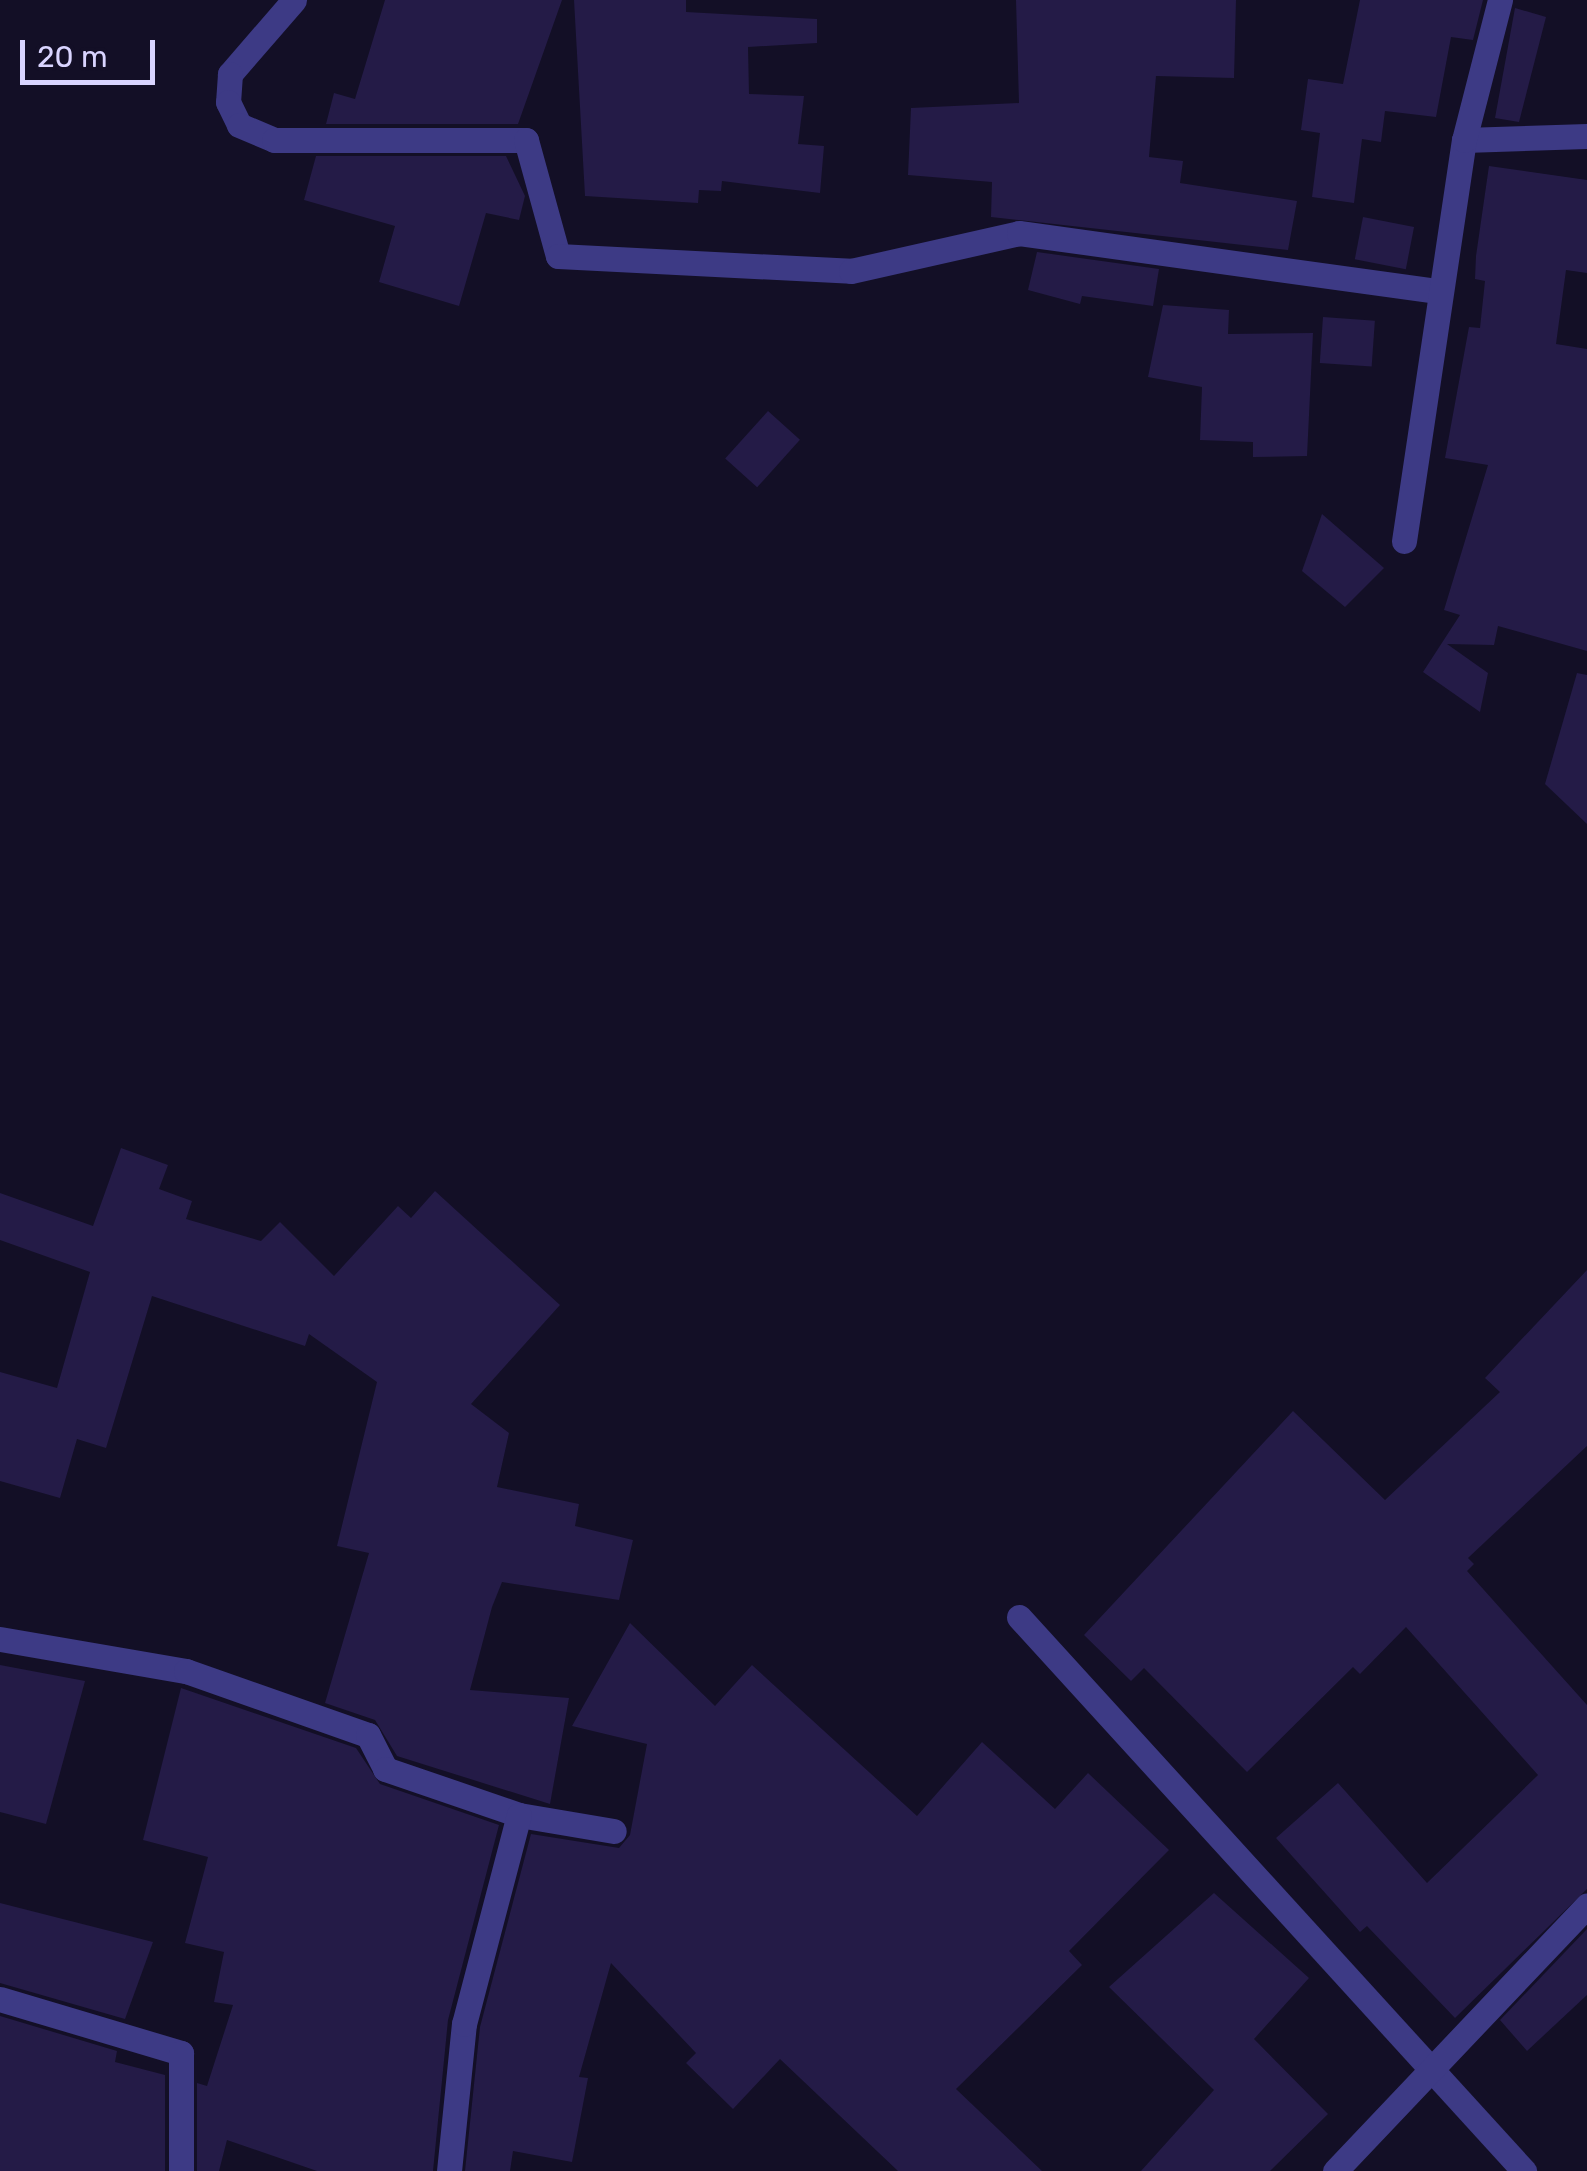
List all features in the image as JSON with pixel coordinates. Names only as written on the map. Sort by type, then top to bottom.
[{"type":"street","points":[[294,0],[230,74],[228,102],[239,124],[274,140],[526,140],[558,256],[851,272],[1020,234],[1438,291]]},
{"type":"street","points":[[1404,541],[1438,291],[1464,140],[1500,0]]},
{"type":"street","points":[[1464,140],[1587,136]]},
{"type":"street","points":[[1020,1618],[1427,2074],[1524,2171]]},
{"type":"street","points":[[0,1639],[186,1671],[368,1735],[385,1769],[519,1815],[614,1832]]},
{"type":"street","points":[[449,2171],[464,2024],[519,1815]]},
{"type":"street","points":[[1335,2171],[1587,1906]]},
{"type":"street","points":[[0,2000],[180,2053],[180,2171]]},
{"type":"building","points":[[385,0],[562,0],[518,124],[326,124],[334,93],[355,99]]},
{"type":"building","points":[[574,0],[686,0],[686,12],[817,19],[817,43],[748,47],[749,94],[804,96],[798,144],[824,146],[820,193],[722,181],[721,191],[699,190],[698,203],[585,196]]},
{"type":"building","points":[[1016,0],[1236,0],[1234,78],[1156,76],[1149,157],[1183,161],[1180,183],[1297,201],[1288,250],[991,217],[992,182],[908,175],[911,108],[1019,103]]},
{"type":"building","points":[[1360,0],[1483,0],[1473,40],[1451,37],[1436,117],[1385,111],[1381,142],[1362,139],[1354,203],[1312,197],[1320,133],[1301,130],[1308,79],[1343,84]]},
{"type":"building","points":[[1515,8],[1546,17],[1519,122],[1495,118]]},
{"type":"building","points":[[316,156],[506,156],[525,196],[519,220],[486,213],[459,306],[379,282],[395,226],[304,200]]},
{"type":"building","points":[[1489,166],[1587,180],[1587,273],[1566,270],[1556,344],[1587,349],[1587,651],[1498,626],[1494,645],[1447,644],[1488,673],[1480,712],[1423,672],[1460,615],[1444,610],[1488,465],[1445,458],[1469,327],[1480,328],[1485,281],[1475,279],[1476,256]]},
{"type":"building","points":[[1363,217],[1414,227],[1406,269],[1355,259]]},
{"type":"building","points":[[1037,252],[1159,269],[1153,306],[1082,296],[1080,304],[1028,290]]},
{"type":"building","points":[[1163,305],[1229,310],[1228,334],[1313,333],[1307,456],[1253,457],[1253,442],[1200,440],[1202,387],[1148,377]]},
{"type":"building","points":[[1323,317],[1375,321],[1372,367],[1320,363]]},
{"type":"building","points":[[768,411],[800,440],[757,487],[725,459]]},
{"type":"building","points":[[1322,514],[1384,568],[1345,607],[1302,571]]},
{"type":"building","points":[[1577,673],[1587,675],[1587,824],[1545,784]]},
{"type":"building","points":[[121,1148],[168,1165],[159,1189],[192,1201],[186,1219],[261,1241],[280,1222],[334,1276],[398,1206],[411,1218],[435,1191],[560,1305],[471,1404],[509,1433],[497,1487],[579,1504],[575,1526],[633,1540],[619,1600],[502,1582],[492,1607],[470,1690],[569,1698],[550,1804],[397,1756],[375,1720],[325,1703],[369,1553],[337,1546],[377,1382],[309,1334],[305,1346],[152,1296],[106,1448],[77,1439],[60,1498],[0,1481],[0,1372],[57,1388],[90,1272],[0,1240],[0,1193],[93,1226]]},
{"type":"building","points":[[1587,1270],[1587,1446],[1468,1558],[1474,1564],[1467,1571],[1587,1705],[1587,1889],[1455,2018],[1367,1926],[1360,1932],[1276,1838],[1338,1783],[1427,1883],[1538,1775],[1406,1627],[1360,1674],[1353,1667],[1247,1772],[1144,1668],[1131,1681],[1084,1635],[1293,1411],[1385,1500],[1500,1392],[1485,1378]]},
{"type":"building","points":[[630,1623],[715,1706],[752,1665],[917,1816],[982,1742],[1055,1809],[1088,1773],[1169,1850],[1069,1951],[1082,1965],[956,2089],[1042,2171],[898,2171],[780,2059],[733,2109],[686,2063],[696,2053],[611,1963],[579,2077],[588,2078],[572,2162],[513,2151],[510,2171],[465,2171],[480,2027],[531,1834],[619,1848],[630,1835],[647,1744],[572,1726]]},
{"type":"building","points":[[0,1665],[85,1681],[46,1824],[0,1812]]},
{"type":"building","points":[[181,1688],[356,1748],[380,1784],[499,1825],[448,2020],[433,2171],[317,2171],[227,2140],[219,2171],[197,2171],[197,2083],[207,2086],[233,2005],[214,2002],[224,1952],[185,1943],[208,1857],[143,1840]]},
{"type":"building","points":[[1214,1893],[1309,1978],[1254,2039],[1328,2114],[1270,2171],[1141,2171],[1214,2090],[1109,1987]]},
{"type":"building","points":[[0,1903],[153,1942],[125,2019],[0,1983]]},
{"type":"building","points":[[1587,1929],[1587,1995],[1527,2051],[1500,2020]]},
{"type":"building","points":[[0,2016],[117,2051],[115,2062],[165,2075],[165,2171],[0,2171]]}]
